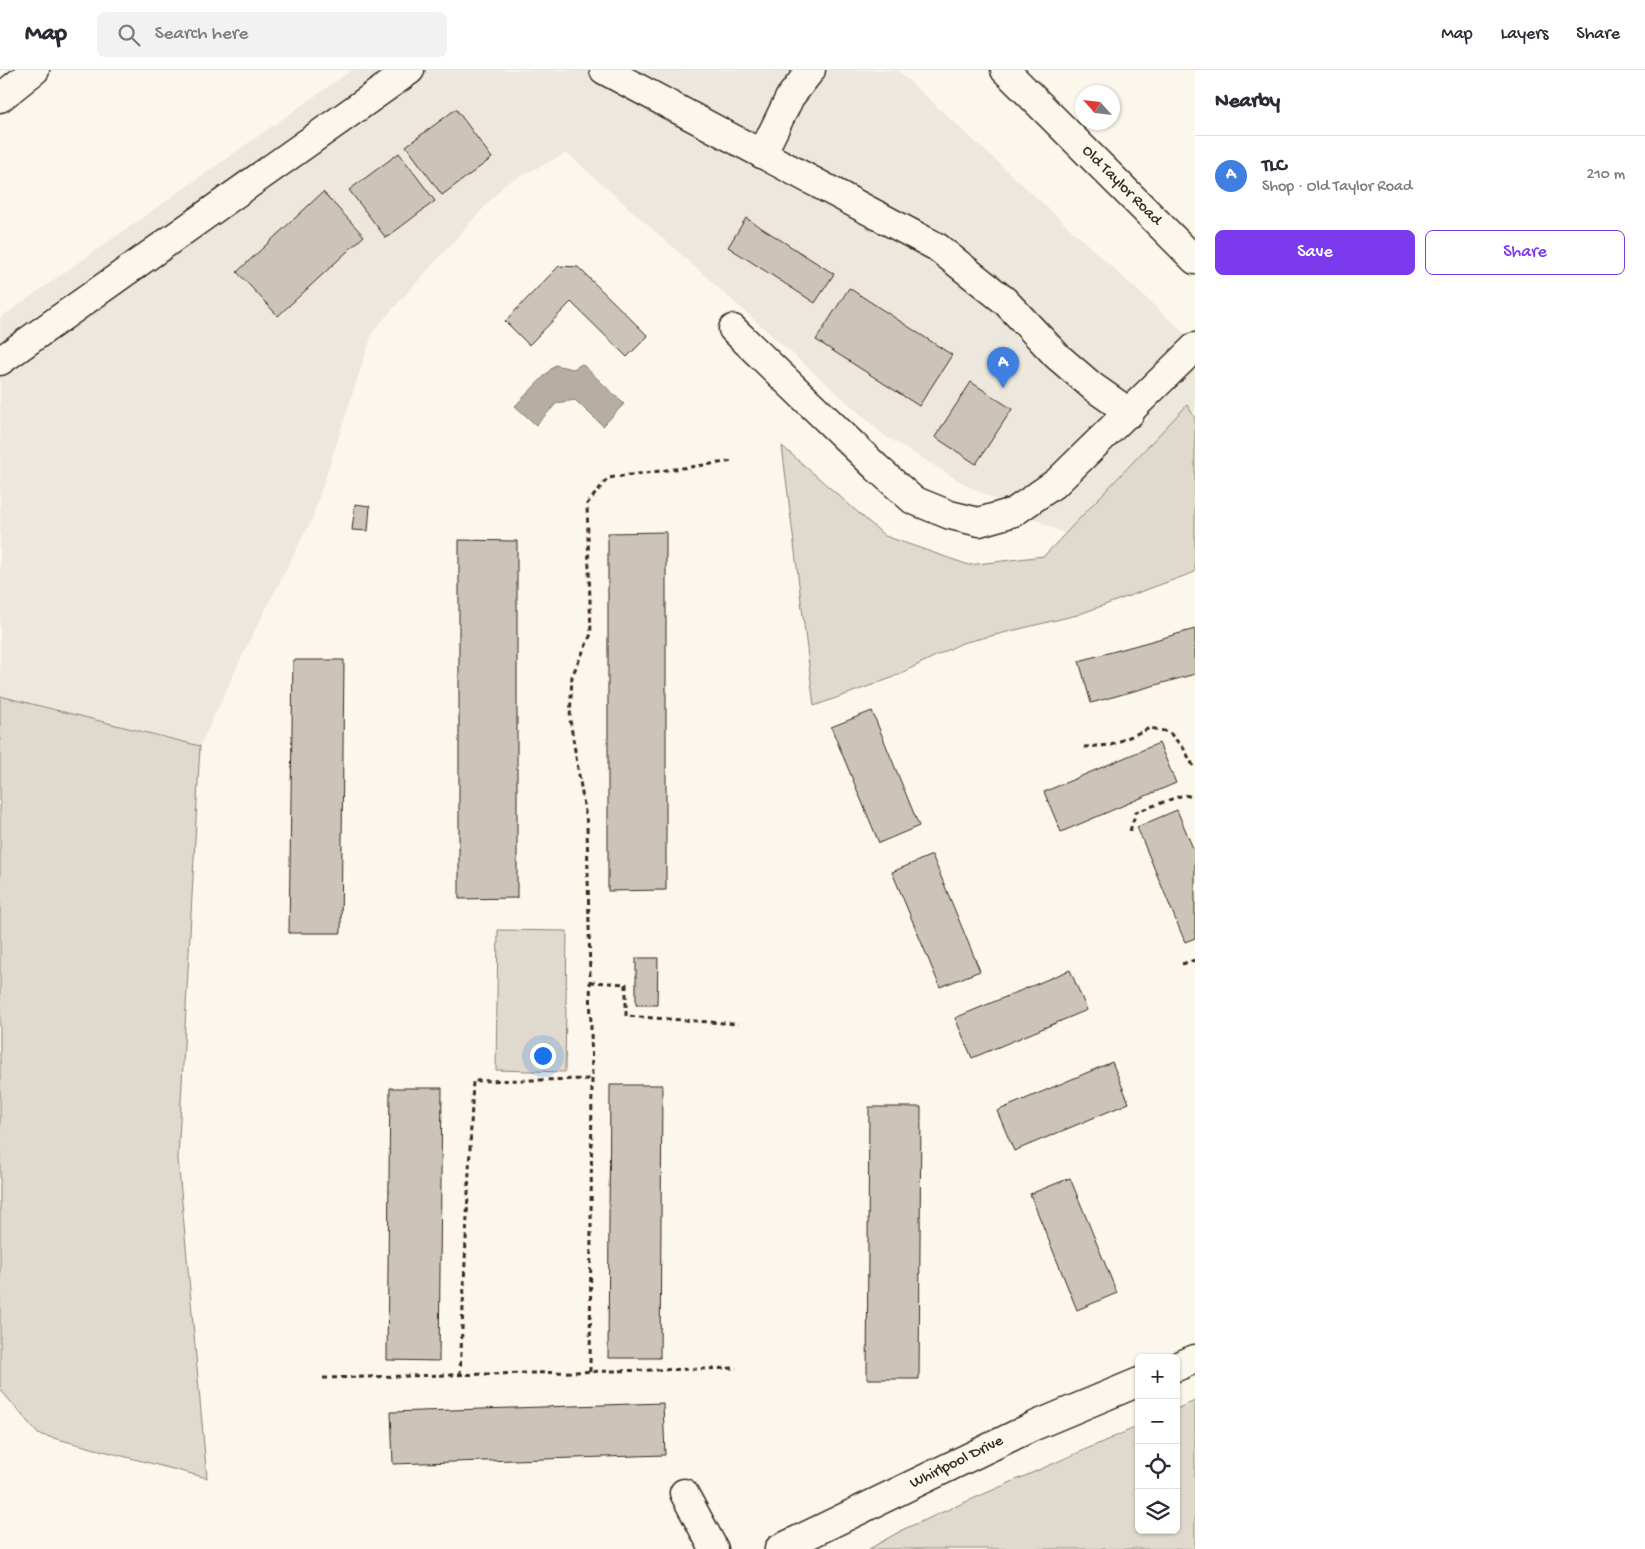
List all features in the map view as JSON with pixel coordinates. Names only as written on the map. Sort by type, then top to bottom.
[{"type":"main road","points":[[0,98],[35,70]]},
{"type":"main road","points":[[0,361],[410,70]]},
{"type":"main road","points":[[604,70],[937,247],[1005,300],[1057,356],[1093,387],[1130,413]]},
{"type":"main road","points":[[762,154],[790,97],[811,70]]},
{"type":"main road","name":"Old Taylor Road","points":[[1005,70],[1195,260]]},
{"type":"main road","points":[[733,329],[877,468],[913,500],[950,515],[979,522],[1014,512],[1058,482],[1195,347]]},
{"type":"main road","points":[[1180,1365],[1195,1359]]},
{"type":"main road","name":"Whirlpool Drive","points":[[779,1549],[1034,1426],[1135,1384]]},
{"type":"main road","points":[[684,1492],[714,1549]]},
{"type":"path","points":[[590,1372],[592,1080],[587,824],[570,720],[572,676],[591,634],[587,504],[608,478],[734,461]]},
{"type":"path","points":[[1084,747],[1111,745],[1150,728],[1169,732],[1184,749],[1195,769]]},
{"type":"path","points":[[1130,830],[1136,812],[1182,795],[1195,797]]},
{"type":"path","points":[[1182,964],[1195,960]]},
{"type":"path","points":[[590,982],[626,984],[626,1016],[738,1024]]},
{"type":"path","points":[[460,1375],[473,1081],[592,1080]]},
{"type":"path","points":[[323,1378],[737,1368]]},
{"type":"shaded area","points":[[352,70],[897,70],[1195,343],[1195,413],[1065,534],[968,486],[885,436],[567,153],[505,184],[373,331],[312,519],[246,648],[200,746],[0,696],[0,318]]},
{"type":"shaded area","points":[[582,364],[624,404],[603,426],[575,400],[557,403],[536,425],[515,406],[555,365],[573,369]]},
{"type":"shaded area","points":[[1187,405],[1195,418],[1195,572],[1077,615],[962,643],[889,679],[814,706],[782,446],[885,536],[969,565],[1044,556]]},
{"type":"shaded area","points":[[0,696],[200,746],[178,1158],[207,1478],[38,1434],[0,1389]]},
{"type":"shaded area","points":[[498,930],[567,931],[565,1072],[496,1070]]},
{"type":"shaded area","points":[[1195,1401],[1195,1549],[869,1549],[904,1529],[1135,1428],[1135,1534],[1180,1534],[1180,1407]]},
{"type":"building","points":[[456,109],[492,158],[442,195],[406,146]]},
{"type":"building","points":[[399,153],[435,201],[386,238],[349,190]]},
{"type":"building","points":[[323,192],[364,236],[278,316],[237,272]]},
{"type":"building","points":[[746,218],[834,274],[815,303],[728,247]]},
{"type":"building","points":[[559,266],[578,267],[648,336],[627,357],[571,302],[529,345],[505,321]]},
{"type":"building","points":[[849,288],[952,355],[919,406],[816,340]]},
{"type":"building","points":[[971,382],[1012,409],[976,464],[935,437]]},
{"type":"building","points":[[355,504],[370,506],[368,531],[352,530]]},
{"type":"building","points":[[666,532],[666,890],[608,891],[608,533]]},
{"type":"building","points":[[459,540],[517,541],[517,898],[459,899]]},
{"type":"building","points":[[1195,629],[1195,674],[1091,703],[1079,661]]},
{"type":"building","points":[[293,660],[344,660],[341,933],[289,933]]},
{"type":"building","points":[[872,711],[919,826],[879,843],[831,727]]},
{"type":"building","points":[[1159,743],[1176,783],[1061,832],[1044,792]]},
{"type":"building","points":[[1177,810],[1195,853],[1195,938],[1185,942],[1137,827]]},
{"type":"building","points":[[932,855],[980,971],[940,987],[892,872]]},
{"type":"building","points":[[636,958],[658,958],[657,1005],[636,1005]]},
{"type":"building","points":[[1070,970],[1087,1010],[972,1058],[955,1018]]},
{"type":"building","points":[[1112,1062],[1129,1103],[1014,1151],[997,1111]]},
{"type":"building","points":[[610,1085],[662,1085],[660,1358],[608,1358]]},
{"type":"building","points":[[390,1088],[442,1088],[439,1361],[387,1360]]},
{"type":"building","points":[[869,1107],[921,1107],[919,1379],[867,1379]]},
{"type":"building","points":[[1070,1178],[1117,1293],[1077,1310],[1030,1194]]},
{"type":"building","points":[[663,1403],[665,1455],[393,1464],[391,1412]]},
{"type":"place","name":"TLC","points":[[1003,388]]}]
